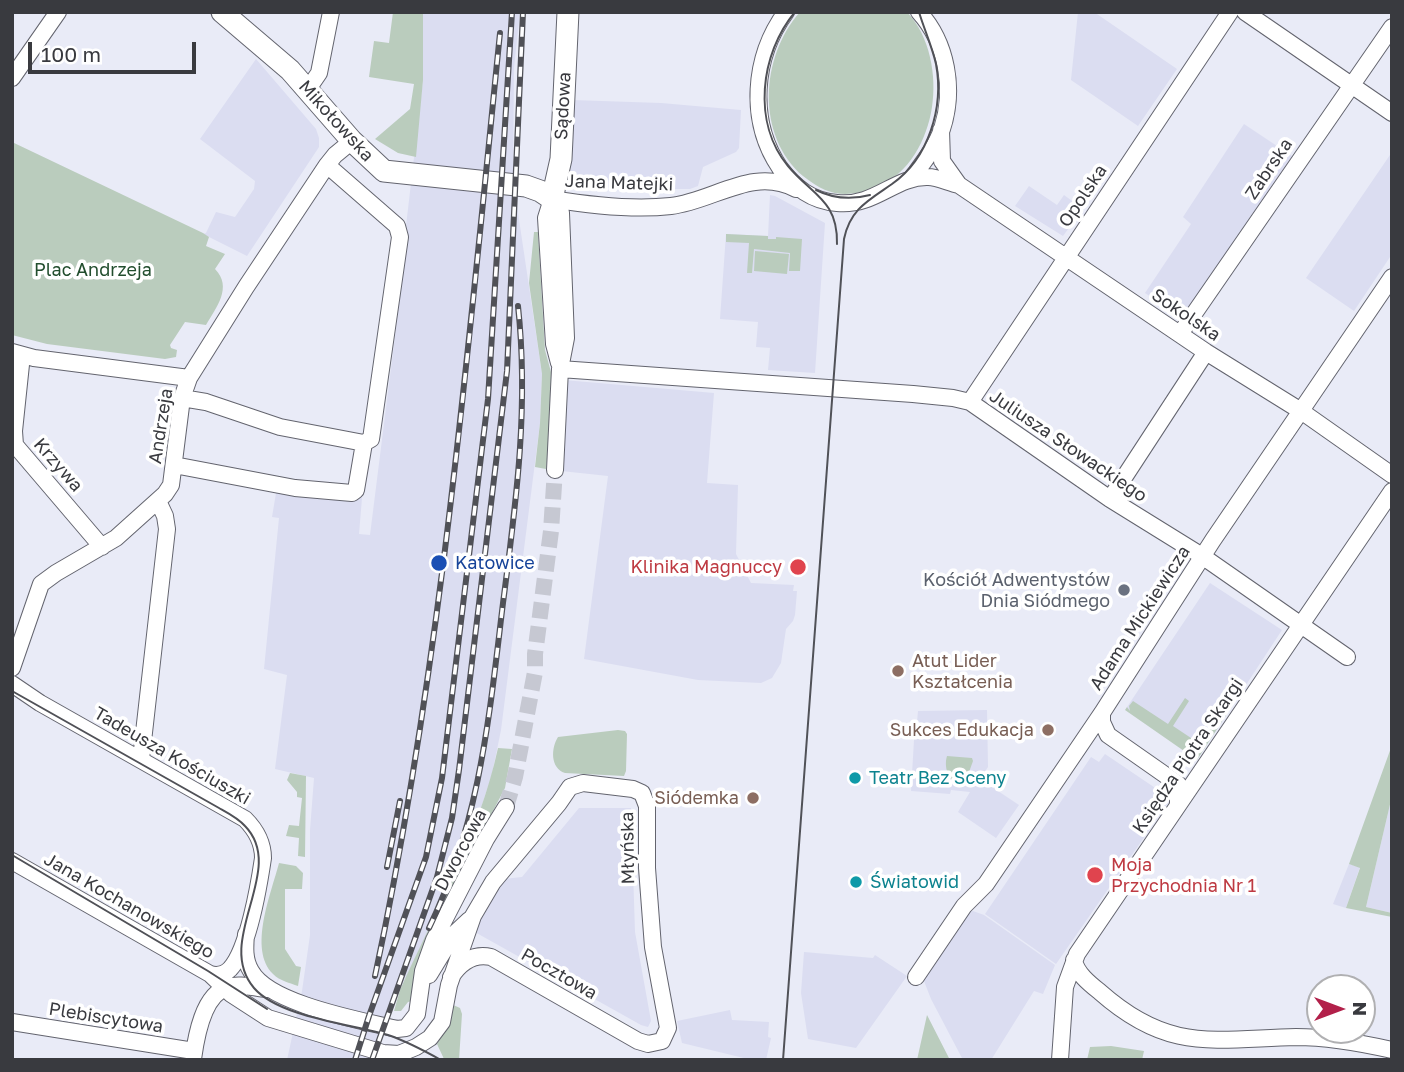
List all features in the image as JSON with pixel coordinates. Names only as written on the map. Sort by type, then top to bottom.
[{"type":"main road","name":"Mikołowska","points":[[222,12],[309,89],[352,141],[384,171],[526,186],[552,199]]},
{"type":"main road","name":"Sądowa","points":[[552,199],[560,164],[568,12]]},
{"type":"street","points":[[12,78],[58,12]]},
{"type":"street","points":[[309,89],[319,73],[326,49],[331,12]]},
{"type":"street","points":[[786,12],[764,55],[760,73],[759,113],[776,162],[804,194]]},
{"type":"street","points":[[911,179],[941,130],[947,97],[944,58],[936,35],[919,12]]},
{"type":"street","name":"Opolska","points":[[970,402],[1230,12]]},
{"type":"street","points":[[1245,12],[1392,113]]},
{"type":"street","name":"Zabrska","points":[[1180,334],[1392,27]]},
{"type":"street","name":"Sokolska","points":[[941,130],[942,161],[959,185]]},
{"type":"street","name":"Andrzeja","points":[[158,501],[172,485],[182,398],[190,378],[246,287],[327,165],[352,141]]},
{"type":"street","points":[[182,398],[206,402],[280,427],[365,443],[371,439],[400,237],[397,226],[327,165]]},
{"type":"street","name":"Sokolska","points":[[911,179],[933,177],[959,185],[1206,352],[1301,411],[1392,475]]},
{"type":"street","name":"Jana Matejki","points":[[552,199],[670,206],[693,202],[739,185],[763,180],[783,183],[828,202],[849,204],[873,198],[911,179]]},
{"type":"street","points":[[552,199],[560,208],[566,338],[560,369],[555,470]]},
{"type":"street","name":"Adama Mickiewicza","points":[[916,977],[964,906],[986,884],[1102,713],[1202,556],[1392,277]]},
{"type":"street","points":[[1110,499],[1206,352]]},
{"type":"street","points":[[17,354],[190,378]]},
{"type":"street","name":"Krzywa","points":[[17,354],[15,445],[102,547]]},
{"type":"street","name":"Juliusza Słowackiego","points":[[560,369],[924,395],[970,402],[1110,499],[1202,556],[1347,657]]},
{"type":"street","points":[[174,465],[295,488],[352,493],[356,490],[365,443]]},
{"type":"street","name":"Księdza Piotra Skargi","points":[[1060,1060],[1064,999],[1074,960],[1392,491]]},
{"type":"street","points":[[12,668],[41,584],[102,547],[158,501],[167,529],[141,759]]},
{"type":"street","name":"Tadeusza Kościuszki","points":[[12,684],[244,819],[257,834],[263,858],[241,951],[231,968],[223,975],[210,974]]},
{"type":"street","points":[[1102,713],[1102,722],[1108,735],[1178,784],[1178,805]]},
{"type":"street","name":"Młyńska","points":[[473,916],[489,888],[573,784],[633,789],[642,793],[647,806],[647,868],[653,947],[668,1028],[662,1041],[651,1044]]},
{"type":"street","name":"Dworcowa","points":[[267,989],[290,1001],[397,1029],[410,1025],[417,1014],[423,971],[430,951],[486,839],[506,807]]},
{"type":"street","name":"Jana Kochanowskiego","points":[[12,861],[210,974],[224,988],[268,1018],[383,1053],[399,1054],[430,1038],[442,1022],[446,996]]},
{"type":"street","name":"Dworcowa","points":[[436,962],[450,913]]},
{"type":"street","points":[[446,996],[473,916]]},
{"type":"street","name":"Dworcowa","points":[[421,992],[454,934],[473,916]]},
{"type":"street","name":"Tadeusza Kościuszki","points":[[246,934],[245,951],[250,970],[267,989]]},
{"type":"street","name":"Pocztowa","points":[[451,977],[467,960],[479,956],[491,957],[638,1041],[651,1044]]},
{"type":"street","points":[[1074,960],[1080,973],[1111,1002],[1137,1020],[1187,1039],[1236,1041],[1296,1037],[1392,1050]]},
{"type":"street","points":[[436,962],[446,996]]},
{"type":"street","points":[[193,1056],[208,1006],[217,992],[237,985],[267,989]]},
{"type":"street","points":[[1064,999],[1082,991],[1111,1002]]},
{"type":"street","name":"Plebiscytowa","points":[[12,1022],[193,1056]]},
{"type":"shaded area","points":[[423,12],[520,12],[514,68],[513,179],[542,374],[540,423],[501,730],[492,774],[470,842],[400,990],[386,1023],[377,1060],[287,1060],[302,991],[310,935],[310,830],[314,778],[275,769],[287,675],[264,669],[279,518],[272,517],[276,493],[282,488],[362,498],[359,534],[370,535],[408,233],[406,226],[423,80]]},
{"type":"shaded area","points":[[1078,12],[1094,12],[1177,69],[1138,126],[1071,80]]},
{"type":"shaded area","points":[[256,59],[316,129],[319,147],[247,256],[203,234],[216,212],[235,217],[254,189],[255,181],[200,139]]},
{"type":"shaded area","points":[[572,100],[661,103],[741,110],[739,148],[736,152],[703,167],[698,186],[690,189],[659,189],[655,192],[588,186],[584,189],[575,188],[570,180]]},
{"type":"shaded area","points":[[1244,124],[1292,156],[1184,314],[1180,316],[1145,293],[1191,224],[1183,217]]},
{"type":"shaded area","points":[[1392,152],[1392,254],[1354,311],[1306,278]]},
{"type":"shaded area","points":[[1029,186],[1057,205],[1064,195],[1083,209],[1063,236],[1015,206]]},
{"type":"shaded area","points":[[770,195],[825,223],[815,373],[768,370],[770,348],[756,347],[758,322],[720,319],[726,234],[768,236]]},
{"type":"shaded area","points":[[564,380],[714,393],[707,483],[738,485],[736,554],[751,583],[794,585],[793,591],[797,591],[795,615],[786,629],[781,663],[772,678],[761,683],[698,680],[584,659],[608,476],[552,470]]},
{"type":"shaded area","points":[[1210,583],[1282,630],[1198,758],[1127,707]]},
{"type":"shaded area","points":[[987,710],[988,767],[980,779],[1019,805],[996,838],[958,812],[970,792],[951,790],[950,794],[911,791],[918,711]]},
{"type":"shaded area","points":[[1105,754],[1173,800],[1171,804],[1168,803],[1056,964],[985,914],[1091,757],[1099,762]]},
{"type":"shaded area","points":[[1392,796],[1392,913],[1366,907]]},
{"type":"shaded area","points":[[579,808],[631,808],[635,932],[651,1021],[648,1027],[473,931],[503,879],[522,877]]},
{"type":"shaded area","points":[[1349,864],[1360,867],[1346,908],[1333,904]]},
{"type":"shaded area","points":[[968,912],[984,915],[1055,965],[1043,994],[1034,991],[991,1060],[963,1060],[922,976]]},
{"type":"shaded area","points":[[804,952],[873,958],[875,955],[907,976],[856,1048],[808,1039],[801,993]]},
{"type":"shaded area","points":[[730,1010],[732,1020],[769,1022],[768,1037],[771,1038],[766,1060],[752,1060],[682,1043],[677,1021]]},
{"type":"green space","points":[[393,12],[423,12],[423,80],[416,157],[398,153],[375,139],[410,109],[414,84],[369,77],[374,41],[389,43]]},
{"type":"green space","points":[[800,12],[907,12],[926,44],[932,70],[933,95],[926,132],[907,165],[877,187],[847,194],[821,188],[803,176],[788,159],[777,140],[769,96],[771,73],[777,51]]},
{"type":"green space","name":"Plac Andrzeja","points":[[12,142],[203,233],[209,237],[206,246],[225,254],[215,269],[223,283],[218,305],[206,325],[185,322],[170,345],[177,350],[176,357],[165,359],[47,344],[12,335]]},
{"type":"green space","points":[[534,232],[538,232],[545,350],[551,372],[550,438],[546,469],[535,467],[542,374],[529,283]]},
{"type":"green space","points":[[726,234],[768,236],[768,239],[802,239],[800,271],[789,271],[790,253],[754,249],[752,273],[747,273],[749,243],[726,242]]},
{"type":"green space","points":[[755,251],[789,254],[787,274],[754,271]]},
{"type":"green space","points":[[1237,689],[1241,692],[1197,760],[1125,710],[1127,707],[1130,711],[1129,706],[1133,701],[1168,724],[1185,698],[1189,701],[1173,726],[1200,744]]},
{"type":"green space","points":[[618,730],[627,734],[624,776],[565,773],[554,762],[553,752],[558,737]]},
{"type":"green space","points":[[1392,745],[1392,796],[1366,907],[1392,913],[1392,917],[1346,908],[1360,868],[1349,864]]},
{"type":"green space","points":[[498,748],[512,749],[505,788],[481,834],[412,1001],[401,1011],[394,1011],[400,990],[468,842],[490,780]]},
{"type":"green space","points":[[947,756],[972,758],[964,786],[955,783],[949,776]]},
{"type":"green space","points":[[290,773],[306,776],[305,857],[298,856],[299,838],[286,836],[289,825],[299,826],[302,798],[297,797],[297,792],[287,780]]},
{"type":"green space","points":[[279,863],[296,866],[303,873],[302,889],[285,889],[285,949],[296,966],[301,967],[298,986],[273,974],[262,950],[267,905]]},
{"type":"green space","points":[[451,1004],[460,1008],[462,1014],[459,1060],[444,1059],[437,1044],[445,1030]]},
{"type":"green space","points":[[927,1015],[950,1060],[917,1060]]},
{"type":"green space","points":[[1111,1046],[1144,1051],[1142,1060],[1087,1060],[1090,1047]]},
{"type":"tunnel","points":[[506,807],[515,777],[535,672],[555,470]]},
{"type":"tram line","points":[[795,12],[774,48],[768,68],[765,109],[769,130],[777,149],[788,166],[822,199],[833,217],[837,244]]},
{"type":"tram line","points":[[783,1060],[844,239],[856,213],[905,173],[916,160],[931,130],[938,97],[938,80],[936,64],[919,12]]},
{"type":"tram line","points":[[816,190],[843,198],[870,195]]},
{"type":"tram line","points":[[12,691],[229,814],[245,826],[256,844],[259,863],[241,949],[244,969],[254,988],[265,998],[297,1013],[388,1035],[441,1060]]},
{"type":"tram line","points":[[12,855],[267,1009]]},
{"type":"railway","points":[[355,1060],[426,857],[442,778],[488,399],[512,12]]},
{"type":"railway","points":[[372,1060],[437,877],[452,818],[459,770],[507,371],[523,12]]},
{"type":"railway","points":[[375,976],[398,859],[435,625],[464,388],[500,33]]},
{"type":"railway","points":[[429,928],[460,849],[471,809],[493,687],[520,455],[522,381],[518,306]]},
{"type":"railway","points":[[387,867],[400,801]]},
{"type":"place","name":"Katowice","points":[[439,563]]},
{"type":"place","name":"Klinika Magnuccy","points":[[798,567]]},
{"type":"place","name":"Kościół Adwentystów Dnia Siódmego","points":[[1124,590]]},
{"type":"place","name":"Atut Lider Kształcenia","points":[[898,671]]},
{"type":"place","name":"Sukces Edukacja","points":[[1048,730]]},
{"type":"place","name":"Teatr Bez Sceny","points":[[855,778]]},
{"type":"place","name":"Siódemka","points":[[753,798]]},
{"type":"place","name":"Moja Przychodnia Nr 1","points":[[1095,875]]},
{"type":"place","name":"Światowid","points":[[856,882]]}]
